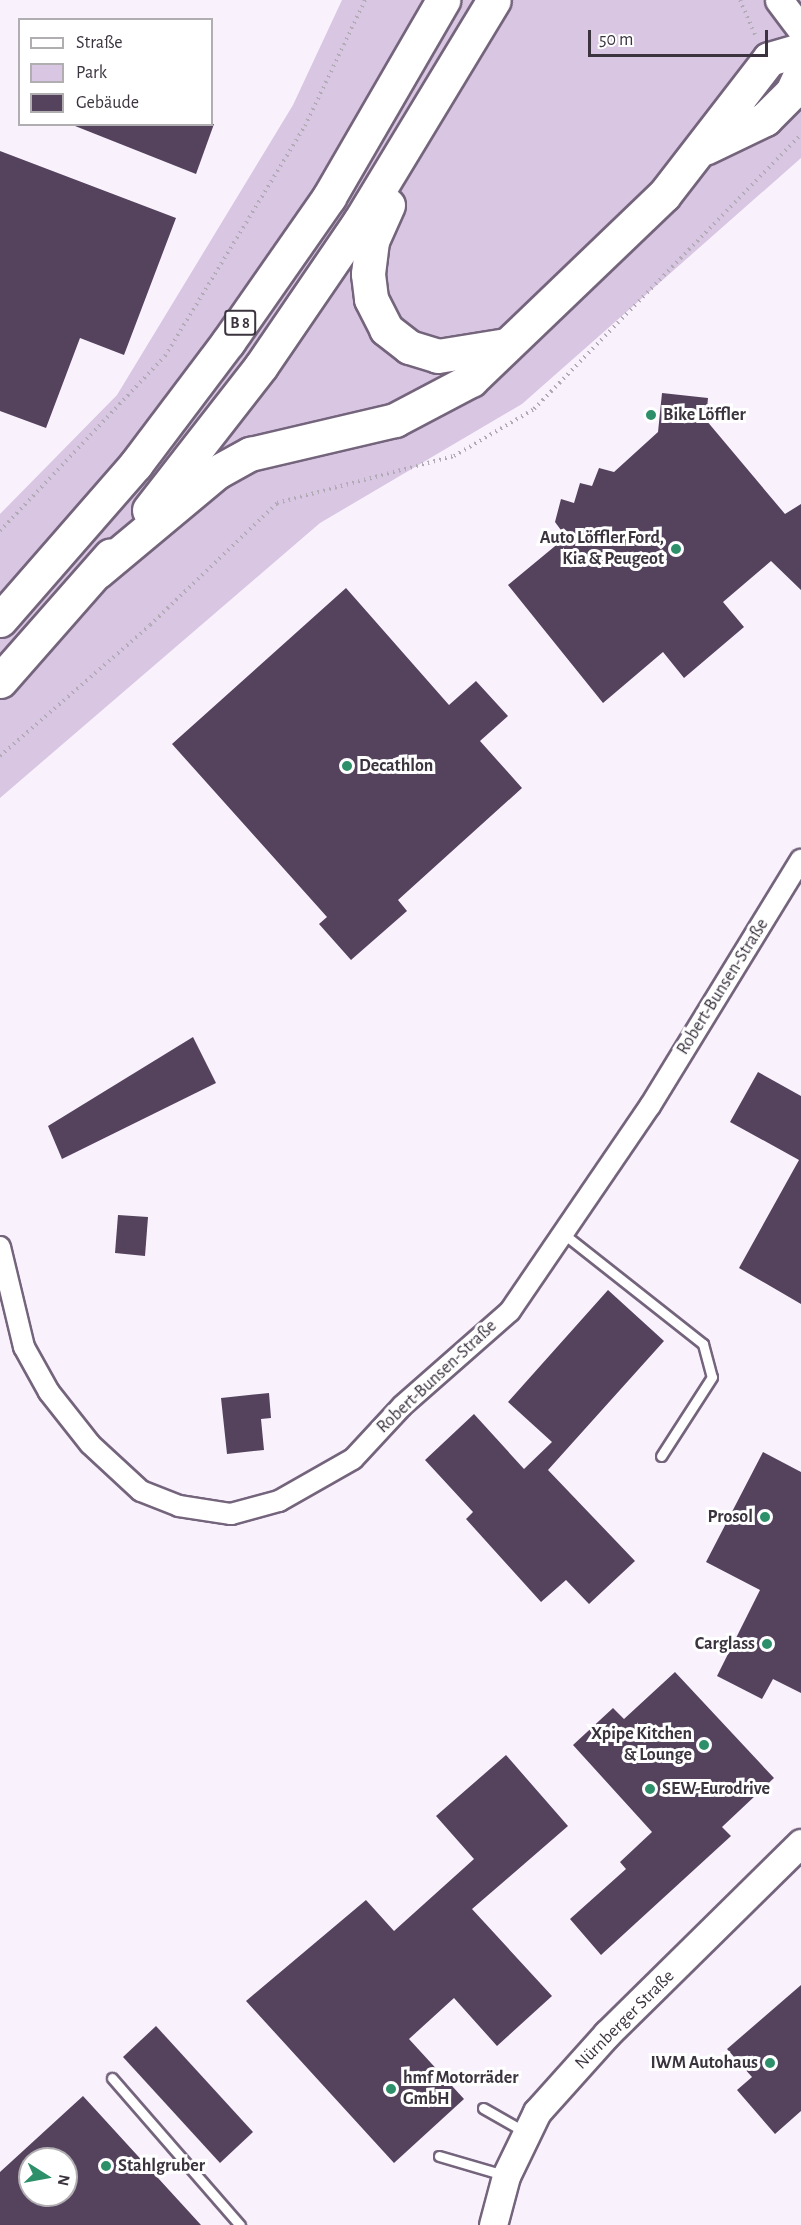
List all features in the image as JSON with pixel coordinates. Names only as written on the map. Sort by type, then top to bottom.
[{"type":"highway","name":"B 8","points":[[0,620],[136,464],[228,342],[328,197],[444,0]]},
{"type":"highway","name":"B 8","points":[[0,681],[97,572],[261,366],[425,119],[494,0]]},
{"type":"highway","points":[[97,572],[217,472],[250,454],[395,420],[435,403],[511,344],[705,148],[731,104],[769,59],[801,50]]},
{"type":"highway","points":[[705,148],[765,119],[792,92],[801,73]]},
{"type":"highway","points":[[425,119],[372,242],[370,299],[386,329],[409,347],[438,356],[464,355],[511,344]]},
{"type":"street","points":[[779,0],[801,29]]},
{"type":"street","name":"Robert-Bunsen-Straße","points":[[0,1247],[24,1347],[49,1392],[90,1443],[141,1491],[179,1506],[231,1514],[279,1501],[352,1459],[402,1406],[510,1311],[565,1235],[801,860]]},
{"type":"street","name":"Nürnberger Straße","points":[[493,2225],[506,2176],[525,2132],[607,2034],[801,1843]]},
{"type":"lane","points":[[565,1235],[703,1344],[712,1377],[661,1456]]},
{"type":"lane","points":[[112,2078],[240,2225]]},
{"type":"lane","points":[[483,2108],[525,2132]]},
{"type":"lane","points":[[439,2156],[506,2176]]},
{"type":"path","points":[[0,531],[165,356],[305,126],[365,0]]},
{"type":"path","points":[[740,0],[752,17]]},
{"type":"path","points":[[0,756],[150,625],[277,503],[454,456],[534,409],[801,134]]},
{"type":"green space","points":[[342,0],[801,0],[801,158],[522,404],[320,523],[0,798],[0,514],[117,395],[293,105]]},
{"type":"building","points":[[214,124],[196,174],[75,126],[213,126]]},
{"type":"building","points":[[0,151],[176,218],[124,355],[80,338],[46,428],[0,411]]},
{"type":"building","name":"Auto Löffler Ford, Kia & Peugeot","points":[[662,393],[708,398],[706,420],[785,514],[801,504],[801,590],[771,561],[723,602],[744,627],[684,678],[663,652],[603,703],[508,585],[566,537],[555,522],[561,499],[574,503],[580,483],[592,486],[599,468],[614,472],[658,432]]},
{"type":"building","name":"Decathlon","points":[[346,588],[449,705],[476,681],[508,716],[480,741],[522,788],[398,900],[407,911],[351,960],[319,924],[327,917],[172,744]]},
{"type":"building","points":[[193,1037],[216,1083],[62,1159],[48,1126]]},
{"type":"building","points":[[758,1072],[801,1096],[801,1304],[739,1268],[799,1160],[730,1122]]},
{"type":"building","points":[[118,1215],[148,1217],[145,1256],[115,1253]]},
{"type":"building","points":[[608,1290],[664,1341],[548,1470],[635,1561],[589,1604],[566,1580],[541,1602],[466,1519],[473,1512],[425,1460],[474,1414],[524,1469],[552,1442],[508,1402]]},
{"type":"building","points":[[269,1393],[271,1418],[261,1419],[264,1450],[227,1454],[221,1398]]},
{"type":"building","name":"Prosol","points":[[763,1452],[801,1472],[801,1693],[773,1679],[762,1699],[717,1676],[760,1590],[706,1562]]},
{"type":"building","points":[[675,1672],[774,1778],[722,1827],[731,1836],[601,1955],[570,1919],[626,1869],[620,1862],[652,1832],[573,1745],[613,1708],[624,1719]]},
{"type":"building","points":[[506,1755],[568,1826],[472,1909],[552,1996],[497,2046],[454,1998],[409,2039],[464,2099],[394,2163],[246,2001],[366,1900],[394,1931],[474,1859],[436,1816]]},
{"type":"building","name":"IWM Autohaus","points":[[801,1985],[801,2111],[775,2134],[737,2090],[752,2077],[727,2049]]},
{"type":"building","points":[[156,2026],[253,2132],[220,2163],[123,2057]]},
{"type":"building","name":"Stahlgruber","points":[[83,2096],[201,2225],[0,2225],[0,2172],[18,2156],[18,2207],[78,2207],[78,2147],[27,2147]]},
{"type":"place","name":"Bike Löffler","points":[[651,415]]},
{"type":"place","name":"Auto Löffler Ford, Kia & Peugeot","points":[[676,549]]},
{"type":"place","name":"Decathlon","points":[[347,766]]},
{"type":"place","name":"Prosol","points":[[765,1517]]},
{"type":"place","name":"Carglass","points":[[767,1644]]},
{"type":"place","name":"Xpipe Kitchen & Lounge","points":[[704,1745]]},
{"type":"place","name":"SEW-Eurodrive","points":[[650,1789]]},
{"type":"place","name":"IWM Autohaus","points":[[770,2063]]},
{"type":"place","name":"hmf Motorräder GmbH","points":[[391,2089]]},
{"type":"place","name":"Stahlgruber","points":[[106,2166]]}]
